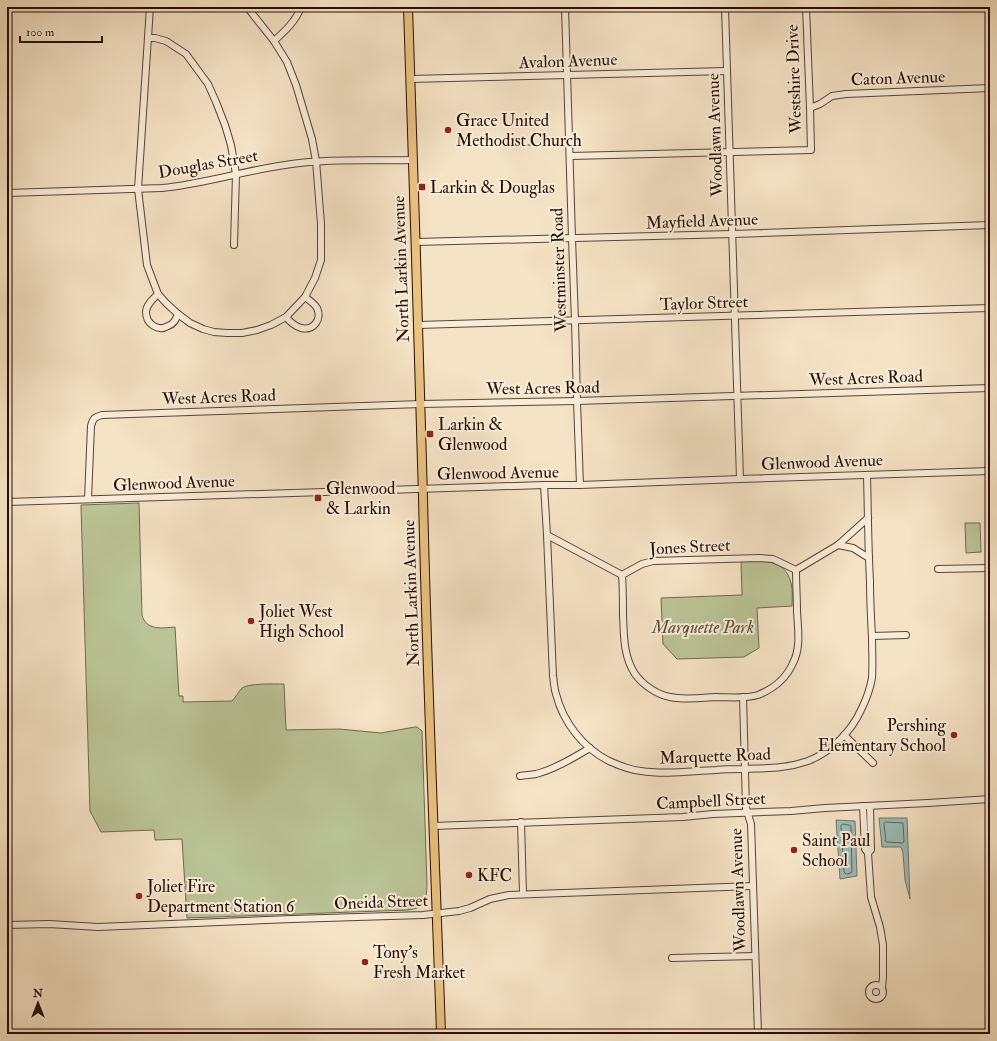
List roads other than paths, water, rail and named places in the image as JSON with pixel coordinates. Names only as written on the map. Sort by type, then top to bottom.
[{"type":"main road","name":"North Larkin Avenue","points":[[408,7],[421,404],[422,488],[441,1034]]},
{"type":"street","points":[[150,7],[138,189],[147,265],[158,294],[178,314],[190,323],[203,329],[227,333],[242,333],[257,330],[286,317],[305,297],[315,278],[321,260],[321,224],[316,161],[312,139],[296,85],[287,62],[274,41],[247,7]]},
{"type":"street","points":[[274,41],[288,28],[299,13],[301,7]]},
{"type":"street","name":"Westminster Road","points":[[565,7],[580,485]]},
{"type":"street","name":"Woodlawn Avenue","points":[[725,7],[740,478]]},
{"type":"street","name":"Westshire Drive","points":[[730,152],[811,150],[806,7]]},
{"type":"street","points":[[148,38],[166,41],[186,54],[208,84],[225,125],[231,145],[236,174],[234,245]]},
{"type":"street","name":"Avalon Avenue","points":[[410,79],[727,71]]},
{"type":"street","name":"Caton Avenue","points":[[810,108],[820,104],[832,96],[846,94],[990,88]]},
{"type":"street","points":[[570,156],[730,152]]},
{"type":"street","name":"Douglas Street","points":[[7,193],[138,189],[180,186],[286,164],[316,161],[413,160]]},
{"type":"street","name":"Mayfield Avenue","points":[[416,242],[732,234],[990,225]]},
{"type":"street","points":[[158,294],[149,304],[146,312],[148,321],[153,326],[160,328],[168,327],[174,322],[178,314]]},
{"type":"street","points":[[286,317],[292,323],[307,329],[318,321],[317,308],[305,297]]},
{"type":"street","name":"Taylor Street","points":[[418,325],[990,308]]},
{"type":"street","name":"West Acres Road","points":[[88,499],[91,426],[96,417],[102,415],[421,404],[577,401],[990,388]]},
{"type":"street","name":"Glenwood Avenue","points":[[7,502],[990,471]]},
{"type":"street","name":"Marquette Road","points":[[544,485],[553,676],[556,694],[561,709],[570,727],[580,739],[608,760],[624,767],[658,773],[793,766],[824,753],[844,735],[853,724],[861,711],[872,679],[873,661],[867,475]]},
{"type":"street","points":[[547,535],[622,575],[624,644],[628,661],[635,674],[644,683],[669,697],[743,697],[756,695],[779,683],[787,674],[794,662],[798,637],[796,570],[838,545],[868,518]]},
{"type":"street","points":[[838,545],[853,548],[869,558]]},
{"type":"street","name":"Jones Street","points":[[622,575],[642,564],[654,561],[752,558],[773,559],[796,570]]},
{"type":"street","points":[[938,569],[990,568]]},
{"type":"street","points":[[872,636],[906,634]]},
{"type":"street","name":"Woodlawn Avenue","points":[[743,697],[746,808],[751,824],[758,1034]]},
{"type":"street","points":[[844,735],[873,763]]},
{"type":"street","points":[[520,776],[546,771],[574,758],[590,748]]},
{"type":"street","name":"Campbell Street","points":[[433,826],[683,817],[713,814],[808,810],[830,807],[990,799]]},
{"type":"street","points":[[867,806],[865,849],[868,853],[871,897],[880,927],[883,945],[882,987]]},
{"type":"street","points":[[521,822],[523,894]]},
{"type":"street","name":"Oneida Street","points":[[7,925],[49,924],[98,927],[421,915],[465,910],[490,899],[523,894],[753,886]]},
{"type":"street","points":[[672,958],[755,956]]},
{"type":"water","points":[[879,818],[907,818],[910,899],[905,880],[903,853],[901,847],[882,847]]},
{"type":"water","points":[[836,820],[855,821],[857,876],[840,879]]},
{"type":"waterway","points":[[516,147],[521,145],[558,145]]},
{"type":"place","name":"Grace United Methodist Church","points":[[448,130]]},
{"type":"place","name":"Larkin & Douglas","points":[[422,187]]},
{"type":"place","name":"Larkin & Glenwood","points":[[430,434]]},
{"type":"place","name":"Glenwood & Larkin","points":[[318,498]]},
{"type":"place","name":"Joliet West High School","points":[[251,621]]},
{"type":"place","name":"Pershing Elementary School","points":[[954,735]]},
{"type":"place","name":"Saint Paul School","points":[[794,850]]},
{"type":"place","name":"KFC","points":[[469,875]]},
{"type":"place","name":"Joliet Fire Department Station 6","points":[[139,896]]},
{"type":"place","name":"Tony's Fresh Market","points":[[365,962]]},
{"type":"park label","name":"Marquette Park","points":[[703,627]]}]
